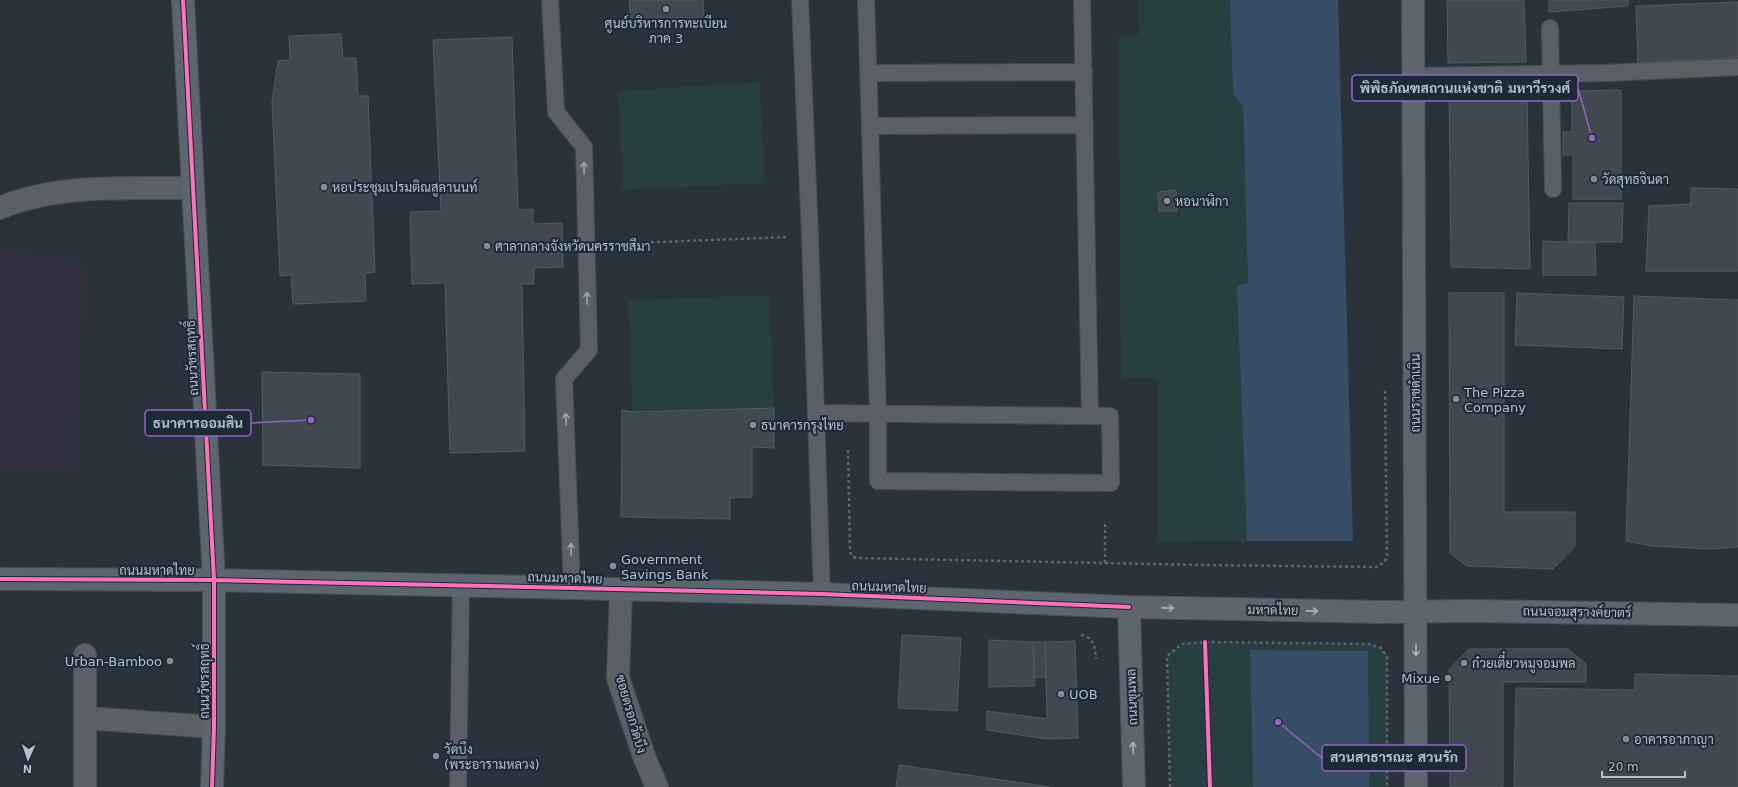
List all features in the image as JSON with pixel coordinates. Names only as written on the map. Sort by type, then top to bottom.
[{"type":"street","name":"ถนนวัชรสฤทธิ์","points":[[183,0],[214,580],[214,726],[212,787]]},
{"type":"street","name":"ถนนราชดำเนิน","points":[[1413,0],[1416,787]]},
{"type":"street","points":[[0,208],[12,203],[69,190],[193,188]]},
{"type":"street","name":"ถนนมหาดไทย","points":[[0,579],[214,580],[461,585],[822,594],[1130,607]]},
{"type":"street","name":"ซอยตรอกวัดบึง","points":[[621,590],[618,678],[645,759],[657,787]]},
{"type":"street","name":"มหาดไทย","points":[[1130,607],[1373,612],[1416,611]]},
{"type":"street","name":"ถนนชุมพล","points":[[1130,607],[1134,787]]},
{"type":"street","name":"ถนนจอมสุรางค์ยาตร์","points":[[1416,611],[1738,614]]},
{"type":"street","points":[[85,655],[85,787]]},
{"type":"street","points":[[86,718],[214,726]]},
{"type":"lane","points":[[550,0],[556,112],[584,147],[589,350],[564,380],[572,588]]},
{"type":"lane","points":[[800,0],[810,236],[822,594]]},
{"type":"lane","points":[[816,413],[878,414],[1110,416],[1111,483],[878,481],[878,414],[866,0]]},
{"type":"lane","points":[[1082,0],[1090,416]]},
{"type":"lane","points":[[1550,28],[1553,190]]},
{"type":"lane","points":[[1414,76],[1550,74],[1738,67]]},
{"type":"lane","points":[[868,72],[1084,72]]},
{"type":"lane","points":[[870,126],[1085,125]]},
{"type":"lane","points":[[458,787],[461,585]]},
{"type":"path","points":[[586,245],[810,236]]},
{"type":"path","points":[[848,450],[850,549],[851,555],[856,558],[1105,564],[1378,567],[1387,557],[1385,390]]},
{"type":"path","points":[[1105,522],[1105,564]]},
{"type":"path","points":[[1081,636],[1087,636],[1092,640],[1096,659]]},
{"type":"path","points":[[1206,642],[1210,787]]},
{"type":"path","points":[[1170,787],[1167,656],[1182,644],[1206,642],[1370,644],[1381,648],[1387,658],[1387,787]]},
{"type":"shaded area","points":[[1230,0],[1338,0],[1353,541],[1247,541],[1237,286],[1248,282],[1243,106],[1233,94]]},
{"type":"shaded area","points":[[0,247],[86,262],[75,475],[0,473]]},
{"type":"shaded area","points":[[1250,650],[1368,651],[1369,787],[1253,787]]},
{"type":"green space","points":[[1138,0],[1230,0],[1233,94],[1243,106],[1248,282],[1237,286],[1247,541],[1157,542],[1157,378],[1121,377],[1118,37],[1139,36]]},
{"type":"green space","points":[[760,82],[765,183],[623,190],[618,91]]},
{"type":"green space","points":[[769,295],[774,408],[632,412],[628,300]]},
{"type":"green space","points":[[1182,644],[1369,644],[1381,648],[1387,657],[1388,787],[1170,787],[1167,656]]},
{"type":"building","name":"ศูนย์บริหารการทะเบียน ภาค 3","points":[[629,0],[703,0],[704,18],[630,18]]},
{"type":"building","points":[[1447,0],[1524,0],[1526,62],[1448,63]]},
{"type":"building","points":[[1549,0],[1628,0],[1628,6],[1549,12]]},
{"type":"building","points":[[1738,2],[1738,57],[1638,63],[1636,6]]},
{"type":"building","name":"หอประชุมเปรมติณสูลานนท์","points":[[341,34],[343,58],[356,58],[358,96],[368,96],[375,272],[365,273],[366,301],[293,304],[291,275],[280,276],[272,102],[278,61],[290,60],[289,36]]},
{"type":"building","name":"ศาลากลางจังหวัดนครราชสีมา","points":[[512,37],[518,210],[533,209],[533,224],[562,223],[563,267],[534,268],[534,284],[522,284],[525,451],[450,453],[445,283],[412,284],[410,212],[441,211],[433,40]]},
{"type":"building","points":[[1527,89],[1530,269],[1451,267],[1449,91]]},
{"type":"building","points":[[1621,90],[1621,199],[1573,199],[1573,155],[1563,155],[1563,132],[1572,132],[1572,91]]},
{"type":"building","points":[[1691,188],[1738,189],[1738,271],[1646,271],[1649,206],[1691,204]]},
{"type":"building","name":"หอนาฬิกา","points":[[1176,190],[1177,211],[1159,211],[1158,192]]},
{"type":"building","points":[[1569,203],[1623,203],[1622,242],[1568,242]]},
{"type":"building","points":[[1543,241],[1595,243],[1596,275],[1543,275]]},
{"type":"building","points":[[1449,293],[1504,293],[1504,512],[1575,512],[1575,546],[1553,569],[1467,566],[1450,553]]},
{"type":"building","points":[[1517,293],[1624,297],[1622,349],[1515,345]]},
{"type":"building","points":[[1634,296],[1738,300],[1738,547],[1709,549],[1652,546],[1626,541]]},
{"type":"building","points":[[262,372],[360,374],[360,468],[263,465]]},
{"type":"building","points":[[774,408],[774,448],[752,447],[752,497],[730,498],[730,519],[621,517],[622,410],[632,412]]},
{"type":"building","points":[[902,635],[961,638],[957,711],[898,708]]},
{"type":"building","points":[[989,640],[1033,642],[1035,686],[989,687]]},
{"type":"building","name":"UOB","points":[[1075,641],[1078,738],[1047,739],[987,730],[987,711],[1047,719],[1045,642]]},
{"type":"building","points":[[1033,642],[1045,642],[1046,677],[1034,677]]},
{"type":"building","points":[[1469,649],[1568,649],[1586,664],[1586,682],[1503,682],[1503,787],[1450,787],[1449,670]]},
{"type":"building","name":"อาคารอาภาญา","points":[[1635,674],[1738,676],[1738,787],[1514,787],[1516,688],[1635,690]]},
{"type":"building","points":[[899,765],[1050,787],[896,787]]},
{"type":"cycle path","points":[[183,0],[214,580],[214,727],[212,787]]},
{"type":"cycle path","points":[[0,579],[214,580],[822,594],[1129,607]]},
{"type":"cycle path","points":[[1205,642],[1210,787]]},
{"type":"place","name":"ศูนย์บริหารการทะเบียน ภาค 3","points":[[666,9]]},
{"type":"place","name":"พิพิธภัณฑสถานแห่งชาติ มหาวีรวงศ์","points":[[1592,138]]},
{"type":"place","name":"วัดสุทธจินดา","points":[[1594,179]]},
{"type":"place","name":"หอประชุมเปรมติณสูลานนท์","points":[[324,187]]},
{"type":"place","name":"หอนาฬิกา","points":[[1167,201]]},
{"type":"place","name":"ศาลากลางจังหวัดนครราชสีมา","points":[[487,246]]},
{"type":"place","name":"The Pizza Company","points":[[1456,399]]},
{"type":"place","name":"ธนาคารออมสิน","points":[[311,420]]},
{"type":"place","name":"ธนาคารกรุงไทย","points":[[753,425]]},
{"type":"place","name":"Government Savings Bank","points":[[613,566]]},
{"type":"place","name":"Urban-Bamboo","points":[[170,661]]},
{"type":"place","name":"ก๋วยเตี๋ยวหมูจอมพล","points":[[1464,663]]},
{"type":"place","name":"Mixue","points":[[1448,678]]},
{"type":"place","name":"UOB","points":[[1061,694]]},
{"type":"place","name":"สวนสาธารณะ สวนรัก","points":[[1278,722]]},
{"type":"place","name":"อาคารอาภาญา","points":[[1626,739]]},
{"type":"place","name":"วัดบึง (พระอารามหลวง)","points":[[436,756]]}]
